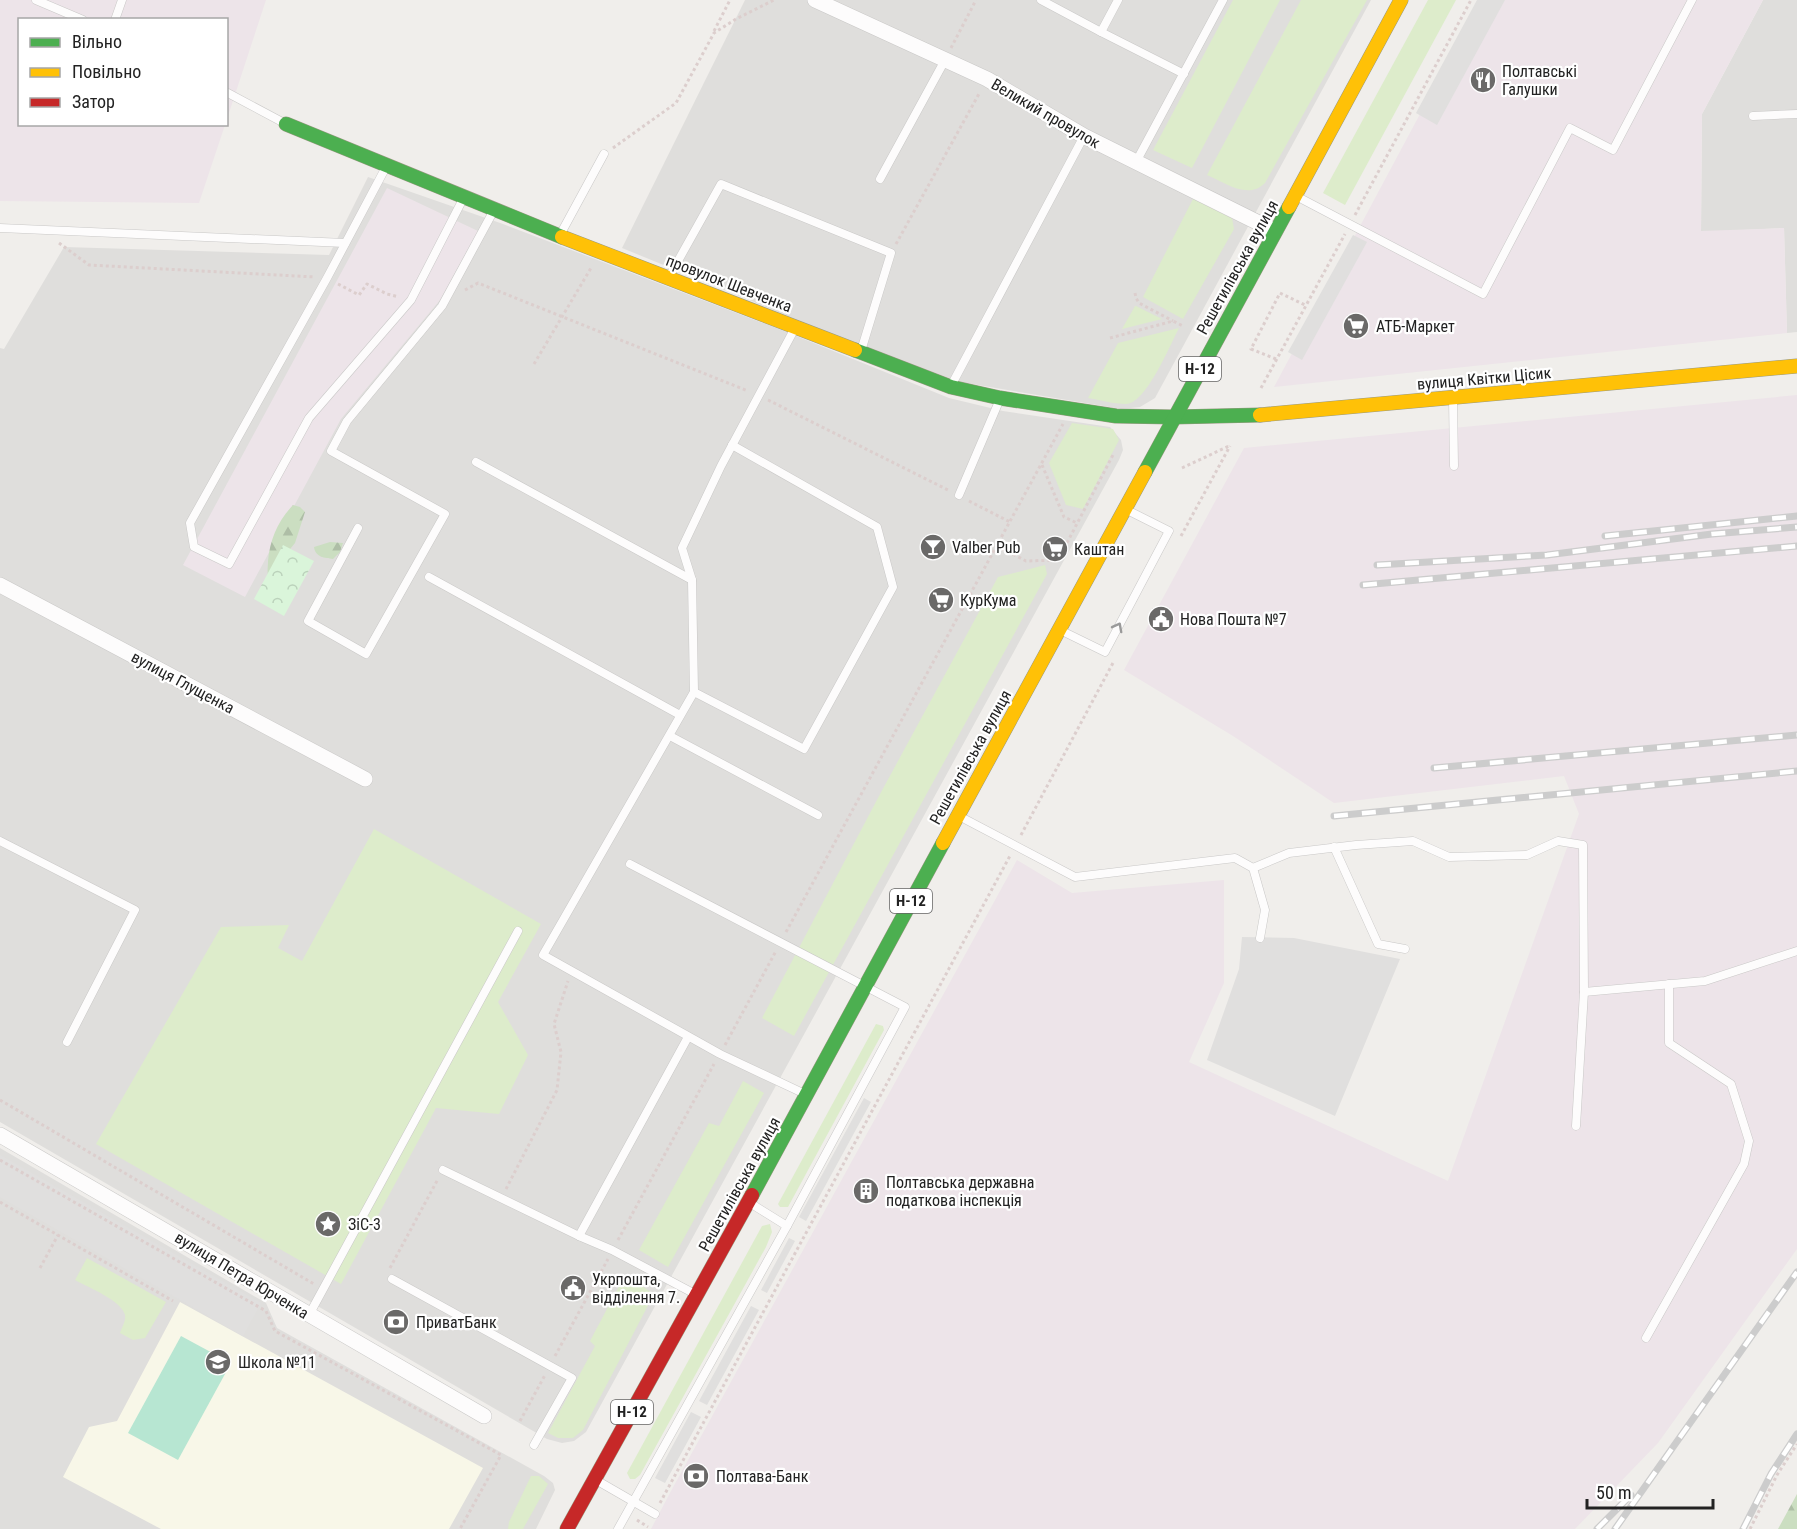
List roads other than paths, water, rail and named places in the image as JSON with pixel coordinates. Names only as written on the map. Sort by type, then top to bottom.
[{"type":"main road","name":"Решетилівська вулиця","points":[[567,1529],[748,1202],[1401,0]]},
{"type":"main road","name":"провулок Шевченка","points":[[286,124],[600,253],[669,277],[951,387],[1000,398],[1116,416],[1174,417]]},
{"type":"main road","name":"вулиця Квітки Цісик","points":[[1174,417],[1246,416],[1797,366]]},
{"type":"street","name":"Великий провулок","points":[[815,0],[987,79],[1084,136],[1275,231]]},
{"type":"street","name":"вулиця Глущенка","points":[[0,585],[365,779]]},
{"type":"street","name":"вулиця Петра Юрченка","points":[[0,1135],[484,1416]]},
{"type":"lane","points":[[36,0],[78,18]]},
{"type":"lane","points":[[116,18],[123,0]]},
{"type":"lane","points":[[1041,0],[1184,74]]},
{"type":"lane","points":[[1101,32],[1118,0]]},
{"type":"lane","points":[[1136,162],[1223,0]]},
{"type":"lane","points":[[1295,195],[1483,294],[1570,128],[1613,150],[1692,0]]},
{"type":"lane","points":[[880,179],[945,60]]},
{"type":"lane","points":[[228,93],[286,124]]},
{"type":"lane","points":[[1753,116],[1797,114]]},
{"type":"lane","points":[[951,387],[1084,136]]},
{"type":"lane","points":[[559,236],[604,154]]},
{"type":"lane","points":[[387,165],[327,278],[190,523],[194,547],[229,564],[309,418],[411,300],[464,197]]},
{"type":"lane","points":[[669,277],[721,184],[891,253],[861,352]]},
{"type":"lane","points":[[358,528],[308,621],[366,654],[445,514],[331,451],[347,421],[444,301],[494,210]]},
{"type":"lane","points":[[0,228],[345,243]]},
{"type":"lane","points":[[795,327],[732,445],[682,548],[692,580],[694,693],[543,955],[720,1054],[806,1095]]},
{"type":"lane","points":[[1453,397],[1454,466]]},
{"type":"lane","points":[[959,495],[1000,398]]},
{"type":"lane","points":[[694,693],[804,749],[893,587],[877,527],[732,445]]},
{"type":"lane","points":[[476,462],[692,580]]},
{"type":"lane","points":[[1059,630],[1105,652],[1169,531],[1125,508]]},
{"type":"lane","points":[[429,577],[680,715]]},
{"type":"lane","points":[[670,736],[819,814]]},
{"type":"lane","points":[[958,815],[1075,877],[1235,858],[1253,868],[1265,910],[1260,938]]},
{"type":"lane","points":[[0,841],[135,910],[67,1042]]},
{"type":"lane","points":[[1253,868],[1289,853],[1413,841],[1449,857],[1527,855],[1558,841],[1582,845],[1584,992],[1576,1126]]},
{"type":"lane","points":[[1334,847],[1378,944],[1405,950]]},
{"type":"lane","points":[[618,1529],[787,1226],[905,1007],[630,864]]},
{"type":"lane","points":[[309,1315],[518,931]]},
{"type":"lane","points":[[1584,992],[1705,981],[1797,951]]},
{"type":"lane","points":[[1646,1338],[1744,1164],[1749,1142],[1731,1084],[1669,1043],[1669,984]]},
{"type":"lane","points":[[579,1236],[688,1036]]},
{"type":"lane","points":[[443,1170],[612,1250],[697,1295]]},
{"type":"lane","points":[[748,1202],[787,1226]]},
{"type":"lane","points":[[392,1279],[572,1378],[534,1445]]},
{"type":"lane","points":[[594,1479],[655,1514]]},
{"type":"railway","points":[[1605,536],[1797,516]]},
{"type":"railway","points":[[1377,565],[1547,555],[1712,534],[1797,527]]},
{"type":"railway","points":[[1363,585],[1797,546]]},
{"type":"railway","points":[[1434,768],[1797,735]]},
{"type":"railway","points":[[1334,816],[1797,771]]},
{"type":"railway","points":[[1615,1529],[1797,1272]]},
{"type":"railway","points":[[1743,1529],[1771,1474],[1797,1434]]},
{"type":"railway","points":[[1597,1529],[1631,1495]]},
{"type":"place","name":"Полтавські Галушки","points":[[1483,80]]},
{"type":"place","name":"АТБ-Маркет","points":[[1356,326]]},
{"type":"place","name":"Valber Pub","points":[[933,547]]},
{"type":"place","name":"Каштан","points":[[1055,549]]},
{"type":"place","name":"КурКума","points":[[941,600]]},
{"type":"place","name":"Нова Пошта №7","points":[[1161,619]]},
{"type":"place","name":"Полтавська державна податкова інспекція","points":[[866,1191]]},
{"type":"place","name":"ЗіС-3","points":[[328,1224]]},
{"type":"place","name":"Укрпошта, відділення 7.","points":[[573,1288]]},
{"type":"place","name":"ПриватБанк","points":[[396,1322]]},
{"type":"place","name":"Школа №11","points":[[218,1362]]},
{"type":"place","name":"Полтава-Банк","points":[[696,1476]]}]
